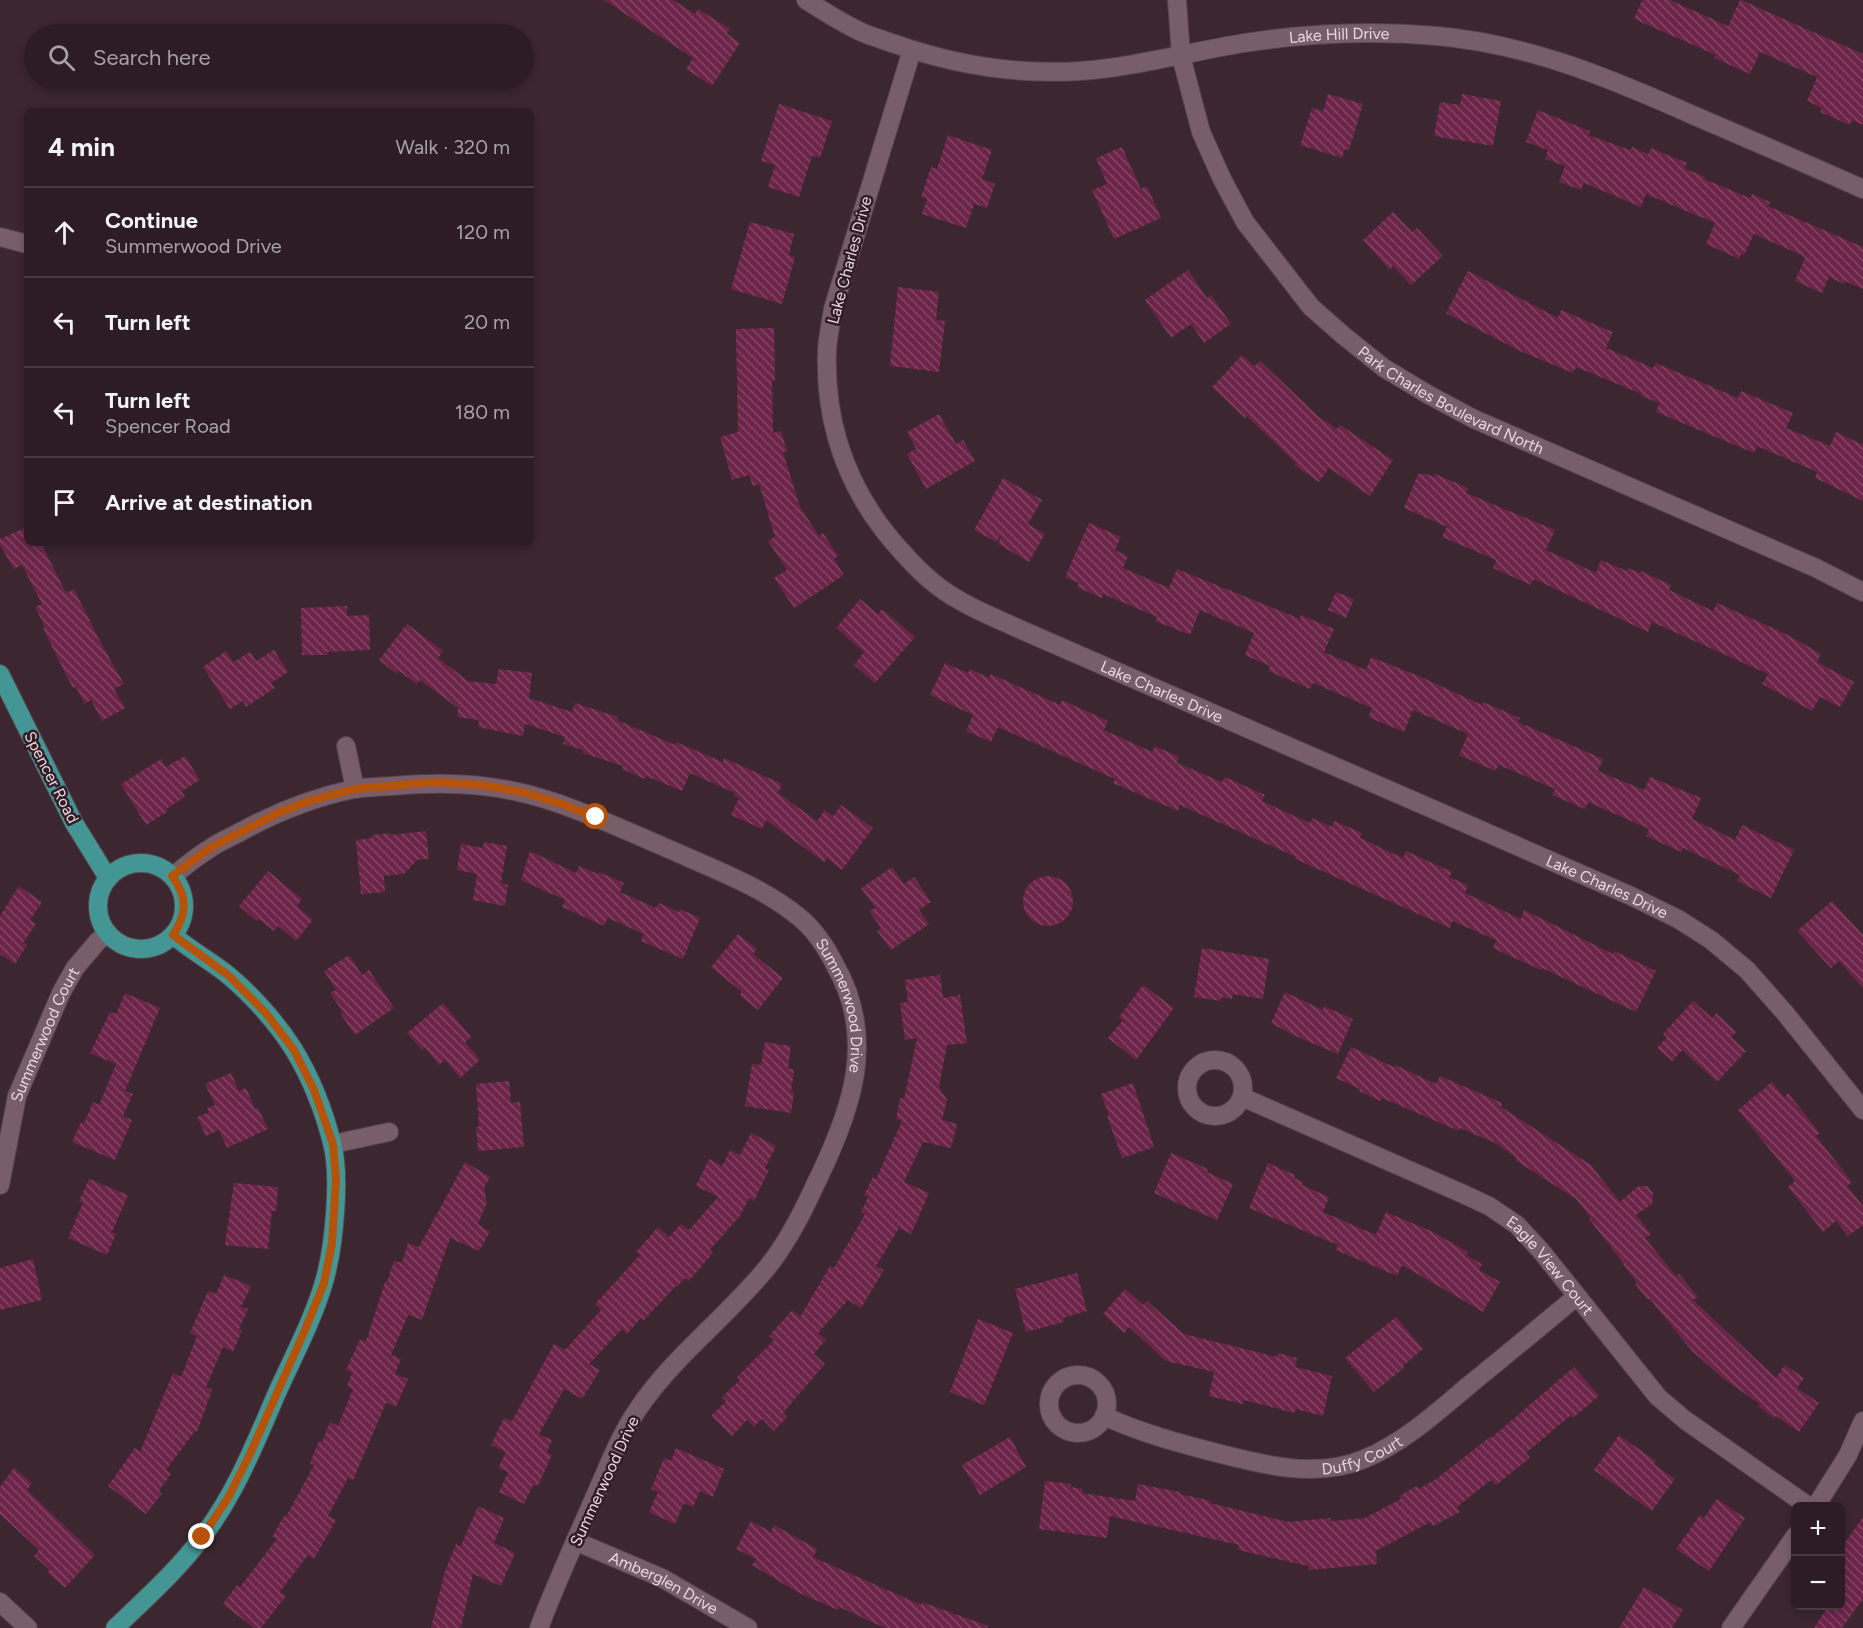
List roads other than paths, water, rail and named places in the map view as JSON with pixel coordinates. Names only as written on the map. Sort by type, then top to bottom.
[{"type":"main road","name":"Spencer Road","points":[[0,674],[74,823],[108,878]]},
{"type":"main road","points":[[147,863],[161,868],[172,876],[180,887],[184,899],[184,912],[173,935],[161,944],[147,948],[133,948],[119,942],[108,933],[98,911],[98,900],[108,878],[119,868],[147,863]]},
{"type":"main road","points":[[115,1628],[169,1575],[202,1537],[228,1498],[250,1454],[324,1283],[332,1243],[335,1208],[336,1180],[333,1144],[314,1090],[294,1050],[265,1012],[228,975],[173,935]]},
{"type":"street","name":"Lake Hill Drive","points":[[806,0],[860,32],[912,50],[948,61],[1037,72],[1082,71],[1298,36],[1360,32],[1436,36],[1487,42],[1542,55],[1596,74],[1863,189]]},
{"type":"street","name":"Park Charles Boulevard North","points":[[1177,0],[1181,56],[1202,132],[1222,179],[1245,222],[1311,307],[1344,336],[1384,368],[1474,418],[1765,545],[1863,591]]},
{"type":"street","name":"Lake Charles Drive","points":[[912,50],[833,309],[827,349],[828,391],[842,458],[862,500],[887,536],[920,571],[958,600],[1017,628],[1588,877],[1678,919],[1712,940],[1747,970],[1785,1013],[1863,1110]]},
{"type":"street","points":[[0,237],[24,243]]},
{"type":"street","points":[[346,746],[355,789]]},
{"type":"street","name":"Summerwood Drive","points":[[172,876],[210,848],[280,812],[309,801],[355,789],[434,782],[482,785],[526,793],[562,804],[746,883],[779,902],[803,920],[825,946],[842,975],[854,1012],[858,1045],[856,1075],[847,1114],[829,1157],[802,1215],[773,1260],[744,1296],[663,1377],[637,1410],[616,1450],[575,1541],[539,1628]]},
{"type":"street","name":"Summerwood Court","points":[[0,1185],[17,1096],[61,993],[75,968],[108,933]]},
{"type":"street","name":"Eagle View Court","points":[[1242,1097],[1489,1206],[1517,1225],[1541,1251],[1658,1397],[1685,1420],[1802,1502]]},
{"type":"street","points":[[333,1144],[389,1132]]},
{"type":"street","name":"Duffy Court","points":[[1104,1416],[1147,1434],[1261,1464],[1308,1469],[1329,1468],[1363,1460],[1399,1440],[1447,1404],[1577,1296]]},
{"type":"street","points":[[1819,1502],[1848,1455],[1863,1421]]},
{"type":"street","name":"Amberglen Drive","points":[[575,1541],[662,1578],[748,1628]]},
{"type":"street","points":[[1731,1628],[1791,1542]]},
{"type":"street","points":[[0,1602],[28,1628]]}]
